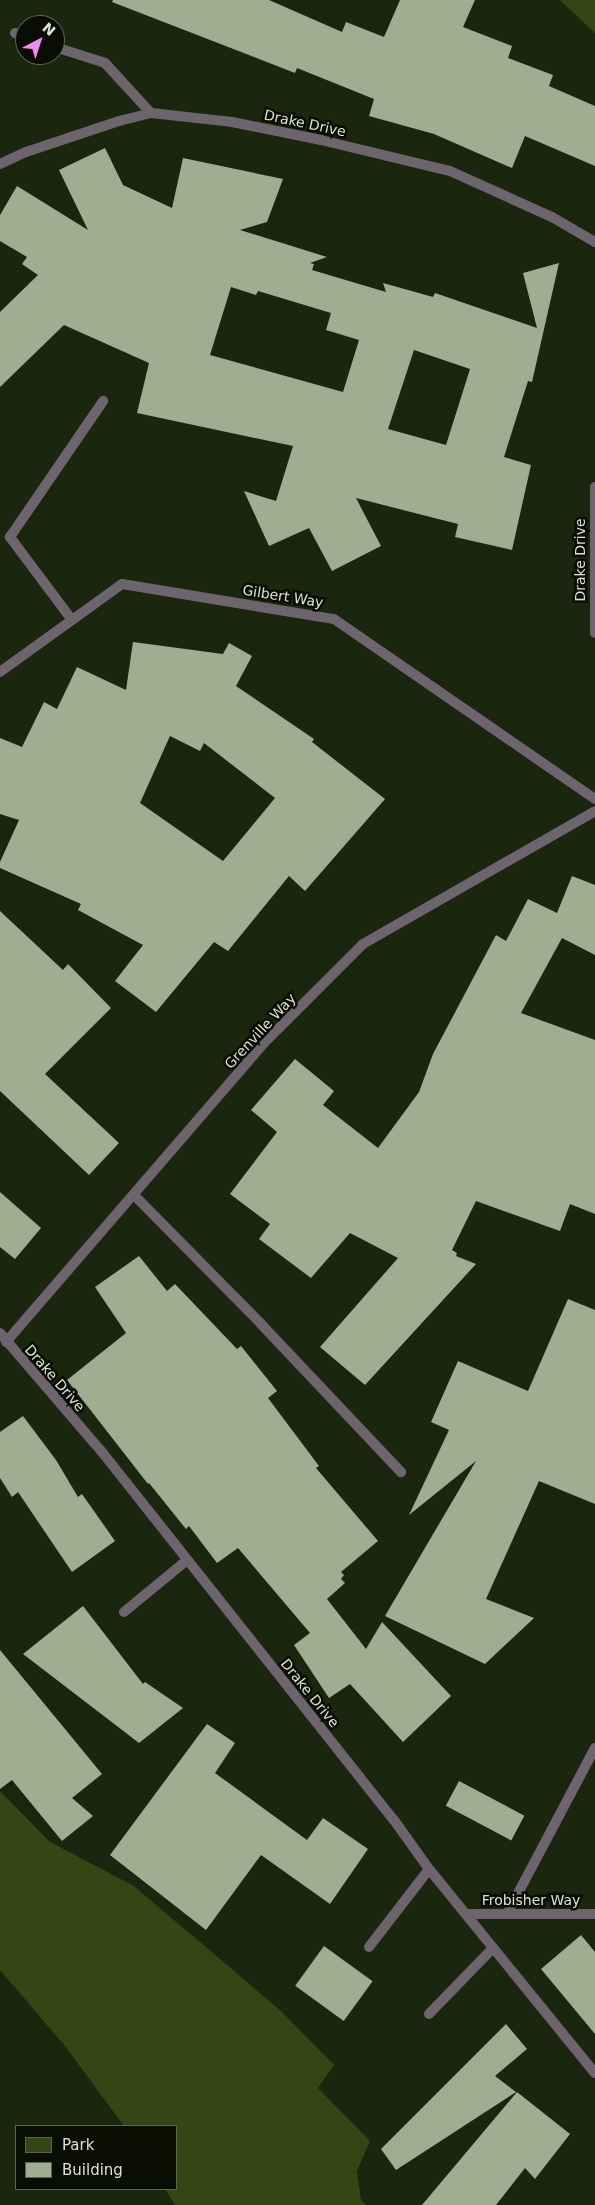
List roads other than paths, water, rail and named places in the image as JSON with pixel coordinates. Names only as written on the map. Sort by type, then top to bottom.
[{"type":"lane","points":[[65,50],[105,63],[151,113]]},
{"type":"lane","name":"Drake Drive","points":[[0,164],[26,152],[151,113],[232,122],[321,140],[450,171],[552,217],[595,242]]},
{"type":"lane","points":[[72,620],[10,537],[103,401]]},
{"type":"lane","name":"Drake Drive","points":[[595,487],[595,632]]},
{"type":"lane","name":"Gilbert Way","points":[[0,672],[122,584],[334,619],[595,799]]},
{"type":"lane","name":"Grenville Way","points":[[6,1342],[268,1040],[363,944],[595,812]]},
{"type":"lane","points":[[134,1195],[261,1324],[400,1472]]},
{"type":"lane","name":"Drake Drive","points":[[0,1333],[102,1452],[186,1561],[394,1820],[429,1869],[468,1914],[493,1948],[595,2073]]},
{"type":"lane","points":[[124,1612],[186,1561]]},
{"type":"lane","points":[[507,1914],[595,1748]]},
{"type":"lane","points":[[370,1947],[429,1869]]},
{"type":"lane","name":"Frobisher Way","points":[[468,1914],[595,1914]]},
{"type":"lane","points":[[429,2014],[493,1948]]}]
